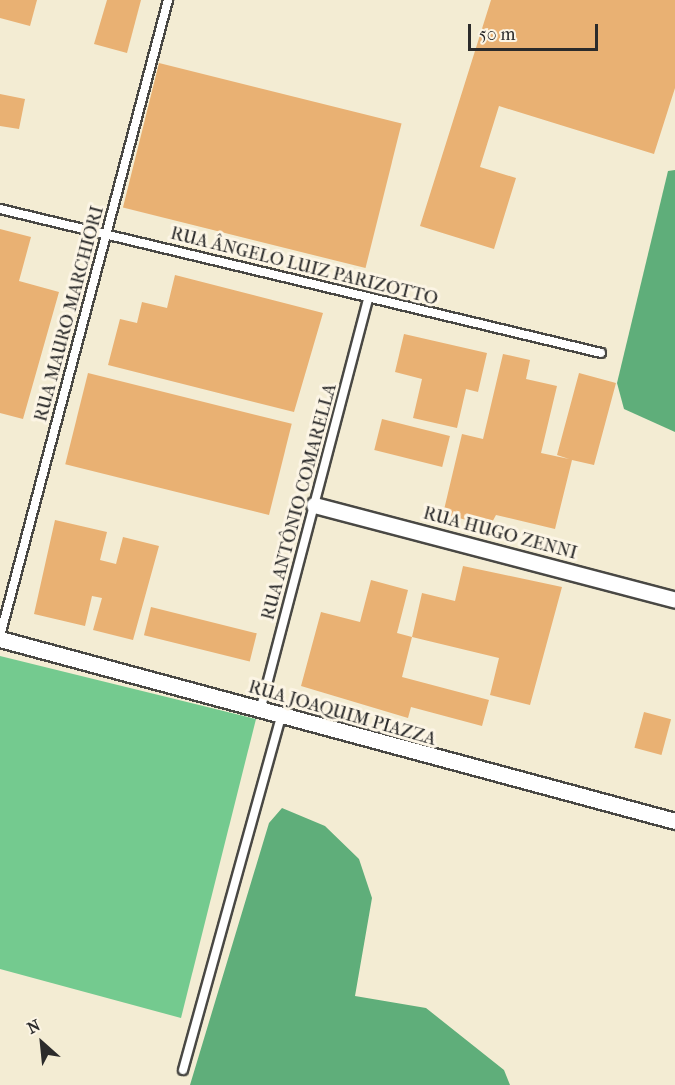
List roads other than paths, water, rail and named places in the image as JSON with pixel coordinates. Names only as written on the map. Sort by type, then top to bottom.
[{"type":"street","name":"RUA HUGO ZENNI","points":[[314,505],[675,600]]},
{"type":"street","name":"RUA JOAQUIM PIAZZA","points":[[0,638],[281,717],[675,821]]},
{"type":"lane","name":"RUA MAURO MARCHIORI","points":[[0,638],[168,0]]},
{"type":"lane","name":"RUA ÂNGELO LUIZ PARIZOTTO","points":[[0,209],[107,232],[368,300],[601,353]]},
{"type":"lane","name":"RUA ANTÔNIO COMARELLA","points":[[260,711],[368,300]]},
{"type":"lane","points":[[183,1070],[281,717]]}]
